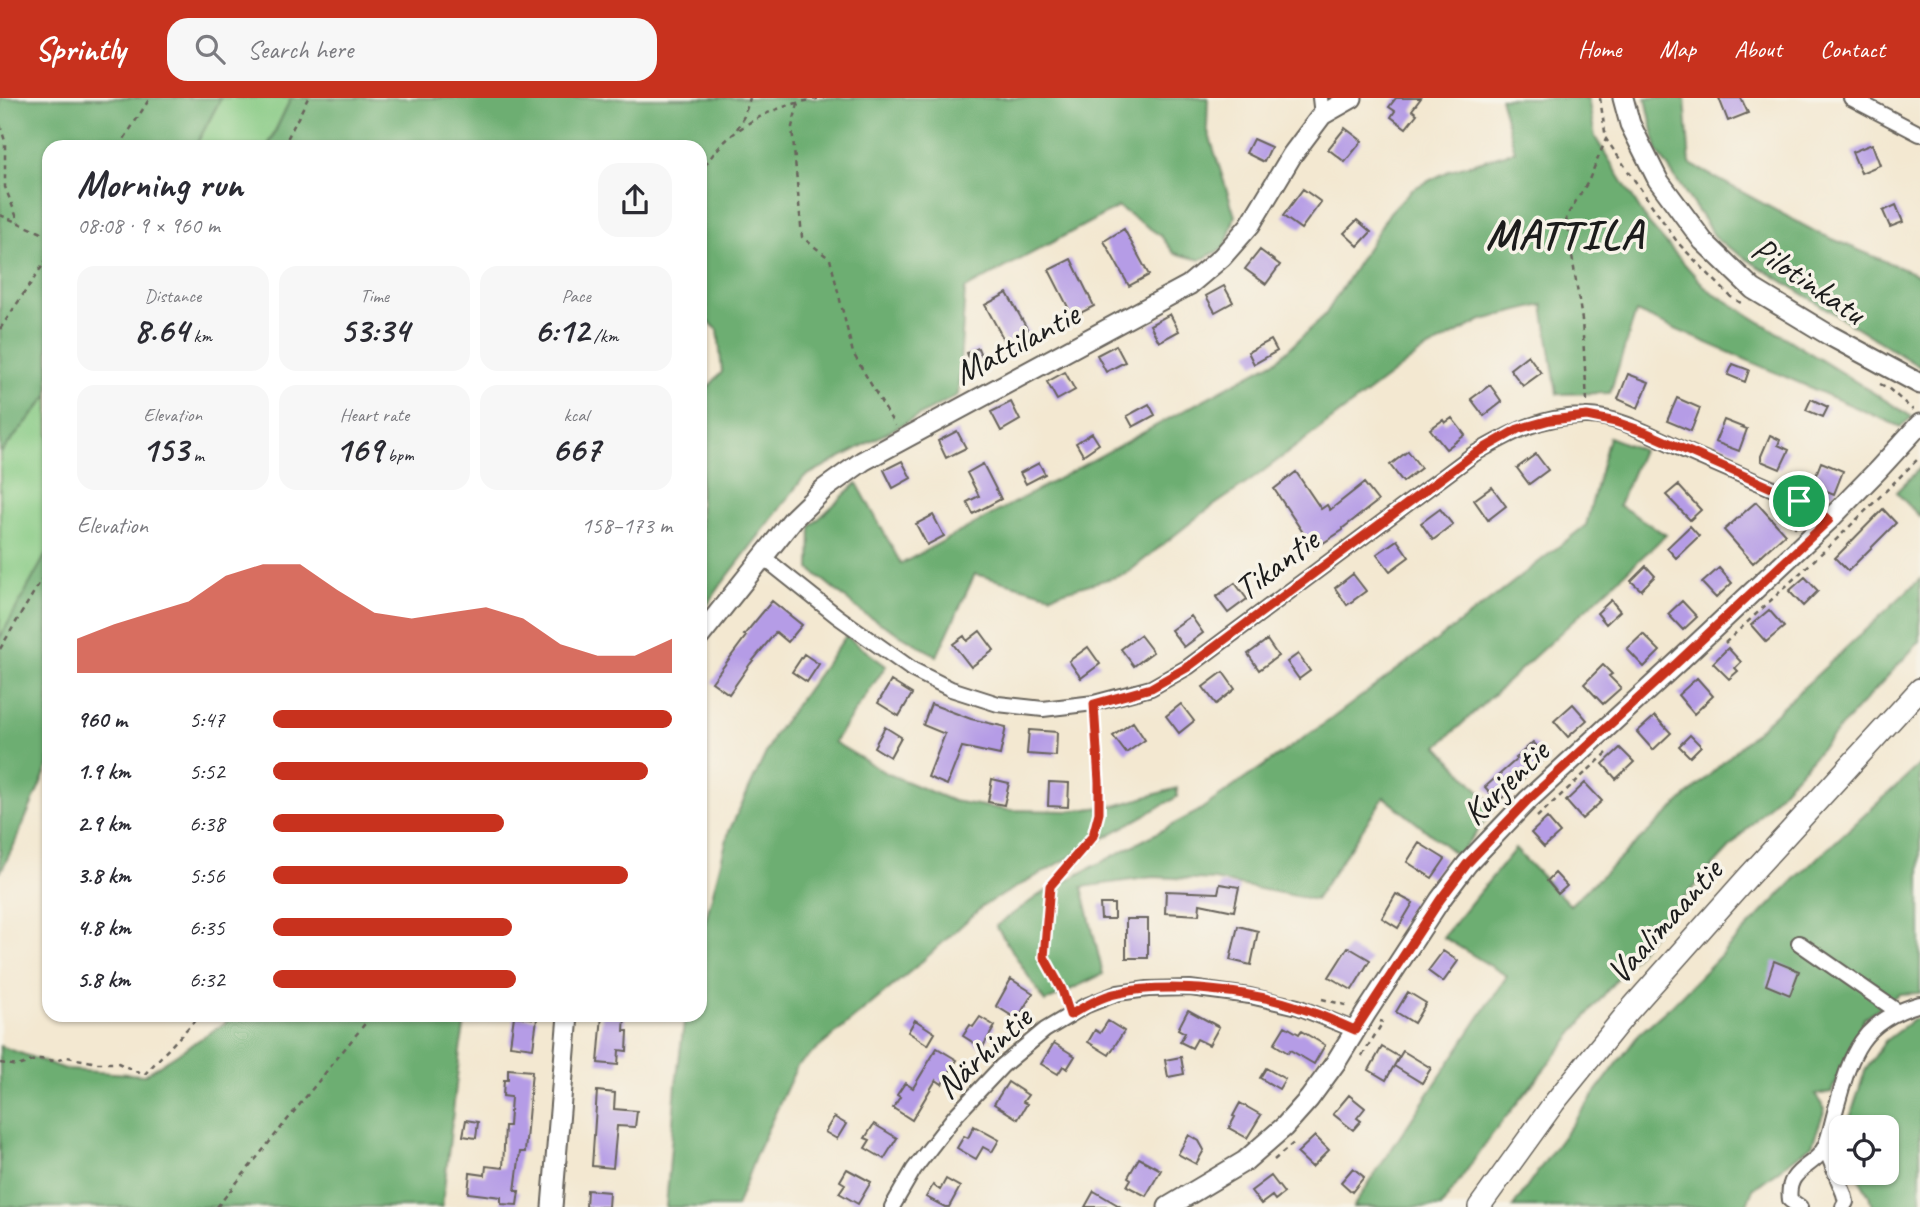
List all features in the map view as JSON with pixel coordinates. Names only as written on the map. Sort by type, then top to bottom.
[{"type":"main road","name":"Vaalimaantie","points":[[1479,1207],[1555,1102],[1627,1013],[1919,691]]},
{"type":"street","name":"Mattilantie","points":[[707,627],[794,518],[824,489],[863,461],[1189,285],[1222,257],[1250,225],[1321,106],[1352,98]]},
{"type":"street","name":"Pilotinkatu","points":[[1623,98],[1630,124],[1658,180],[1703,241],[1753,289],[1829,335],[1920,384]]},
{"type":"street","points":[[1851,98],[1920,134]]},
{"type":"street","name":"Tikantie","points":[[763,557],[837,616],[913,670],[951,690],[998,704],[1044,709],[1094,704],[1151,688],[1188,667],[1474,454],[1518,429],[1550,420],[1587,416],[1645,432],[1810,505],[1829,520]]},
{"type":"street","name":"Kurjentie","points":[[1168,1207],[1245,1161],[1284,1127],[1310,1099],[1336,1062],[1440,900],[1467,864],[1528,800],[1829,520],[1920,425]]},
{"type":"street","points":[[1799,943],[1897,1011]]},
{"type":"street","name":"Närhintie","points":[[892,1207],[914,1169],[955,1116],[1002,1066],[1045,1030],[1085,1006],[1118,993],[1190,988],[1250,996],[1298,1007],[1355,1030]]},
{"type":"street","points":[[1800,1207],[1790,1200],[1788,1188],[1794,1178],[1825,1147],[1854,1052],[1873,1027],[1897,1011],[1920,1004]]},
{"type":"street","points":[[552,1207],[567,1022]]},
{"type":"street","points":[[1825,1147],[1844,1195],[1846,1202],[1843,1207]]},
{"type":"path","points":[[123,140],[150,98]]},
{"type":"path","points":[[287,140],[308,98]]},
{"type":"path","points":[[707,161],[737,129],[750,98]]},
{"type":"path","points":[[737,129],[774,110],[824,98]]},
{"type":"path","points":[[798,104],[792,127],[802,237],[830,259],[853,353],[903,440]]},
{"type":"path","points":[[0,125],[5,141],[5,187],[19,223]]},
{"type":"path","points":[[1587,416],[1582,320],[1566,218],[1588,182],[1606,139]]},
{"type":"path","points":[[0,215],[42,233]]},
{"type":"path","points":[[0,329],[42,266]]},
{"type":"path","points":[[1726,642],[1849,528],[1920,457]]},
{"type":"path","points":[[0,649],[42,579]]},
{"type":"path","points":[[1070,1015],[1062,990],[1044,957],[1050,886],[1093,836],[1099,813],[1094,704]]},
{"type":"path","points":[[1532,822],[1614,746]]},
{"type":"path","points":[[0,1063],[18,1066],[38,1059],[56,1060],[67,1057],[97,1063],[118,1063],[144,1075],[193,1022]]},
{"type":"path","points":[[217,1207],[366,1022]]},
{"type":"green space","points":[[0,98],[221,98],[199,140],[42,140],[42,403],[0,454]]},
{"type":"green space","points":[[221,98],[291,98],[270,140],[199,140]]},
{"type":"green space","points":[[291,98],[1208,98],[1207,128],[1235,216],[1225,248],[1200,260],[1174,253],[1161,236],[1118,207],[965,289],[958,395],[804,477],[707,606],[707,388],[722,372],[718,330],[707,320],[707,140],[271,140]]},
{"type":"green space","points":[[1500,98],[1588,98],[1595,137],[1649,224],[1706,288],[1912,417],[1901,427],[1636,312],[1610,393],[1557,394],[1543,305],[1482,320],[1423,351],[1250,481],[1200,515],[1126,574],[1051,595],[975,574],[937,656],[863,613],[810,569],[811,526],[857,483],[901,564],[1277,360],[1325,315],[1390,212],[1412,189],[1451,170],[1515,151]]},
{"type":"green space","points":[[1646,98],[1685,98],[1690,164],[1816,232],[1920,276],[1920,367],[1718,241],[1657,151]]},
{"type":"green space","points":[[42,403],[42,562],[0,638],[0,454]]},
{"type":"green space","points":[[1609,437],[1642,450],[1619,505],[1666,535],[1438,746],[1495,808],[1458,856],[1384,797],[1315,900],[1214,880],[1153,877],[1082,887],[1103,974],[1045,1002],[996,926],[1039,895],[1197,812],[1331,719],[1586,525]]},
{"type":"green space","points":[[1920,468],[1920,517],[1896,492]]},
{"type":"green space","points":[[42,562],[42,780],[0,873],[0,638]]},
{"type":"green space","points":[[1920,579],[1920,641],[1668,915],[1493,1133],[1441,1207],[1353,1207],[1507,976],[1443,937],[1515,849],[1570,905]]},
{"type":"green space","points":[[846,636],[886,666],[834,742],[886,773],[953,801],[1007,810],[1071,811],[1118,805],[1177,788],[1177,797],[983,906],[918,965],[797,1066],[757,1152],[736,1207],[666,1207],[684,1022],[707,1022],[707,915],[729,831],[775,734]]},
{"type":"green space","points":[[1920,764],[1920,993],[1899,994],[1864,1018],[1832,1092],[1815,1095],[1825,1109],[1812,1145],[1753,1189],[1746,1207],[1513,1207],[1639,1034],[1673,1004],[1796,878]]},
{"type":"green space","points":[[1914,1019],[1920,1019],[1920,1207],[1872,1207],[1863,1185],[1899,1185],[1899,1115],[1851,1115],[1865,1071],[1885,1041]]},
{"type":"green space","points":[[465,1022],[442,1207],[0,1207],[0,1046],[68,1070],[144,1075],[225,1023]]},
{"type":"building","points":[[1396,98],[1421,98],[1412,110],[1417,114],[1406,128],[1391,117],[1395,111],[1389,107]]},
{"type":"building","points":[[1719,98],[1741,98],[1748,113],[1728,121]]},
{"type":"building","points":[[1345,128],[1362,141],[1345,162],[1328,149]]},
{"type":"building","points":[[1253,139],[1271,147],[1264,162],[1246,153]]},
{"type":"building","points":[[1872,144],[1880,165],[1861,173],[1852,152]]},
{"type":"building","points":[[1303,189],[1321,202],[1301,229],[1283,216]]},
{"type":"building","points":[[1896,205],[1903,222],[1890,227],[1883,211]]},
{"type":"building","points":[[1357,220],[1371,232],[1358,246],[1344,233]]},
{"type":"building","points":[[1124,229],[1149,275],[1129,286],[1104,241]]},
{"type":"building","points":[[1260,250],[1280,265],[1266,284],[1245,269]]},
{"type":"building","points":[[1071,259],[1094,306],[1073,317],[1049,270]]},
{"type":"building","points":[[1224,286],[1233,302],[1215,312],[1206,296]]},
{"type":"building","points":[[1007,293],[1033,339],[1010,351],[985,305]]},
{"type":"building","points":[[1170,314],[1179,331],[1159,342],[1150,325]]},
{"type":"building","points":[[1271,340],[1277,351],[1254,364],[1248,352]]},
{"type":"building","points":[[1116,345],[1125,362],[1106,372],[1097,355]]},
{"type":"building","points":[[978,348],[984,363],[973,368],[967,353]]},
{"type":"building","points":[[1528,355],[1541,373],[1523,386],[1510,369]]},
{"type":"building","points":[[1733,364],[1749,370],[1745,382],[1728,375]]},
{"type":"building","points":[[1065,372],[1075,390],[1057,400],[1047,382]]},
{"type":"building","points":[[1628,374],[1649,382],[1638,408],[1618,399]]},
{"type":"building","points":[[1490,385],[1502,402],[1484,416],[1471,399]]},
{"type":"building","points":[[1677,398],[1700,408],[1691,431],[1667,421]]},
{"type":"building","points":[[1811,399],[1828,407],[1823,417],[1806,410]]},
{"type":"building","points":[[1011,402],[1020,420],[1001,431],[991,412]]},
{"type":"building","points":[[1149,404],[1155,415],[1133,427],[1127,416]]},
{"type":"building","points":[[1452,418],[1465,435],[1446,449],[1430,429],[1443,420],[1445,423]]},
{"type":"building","points":[[1724,420],[1747,429],[1739,451],[1715,442]]},
{"type":"building","points":[[957,431],[966,448],[946,458],[938,441]]},
{"type":"building","points":[[1092,433],[1099,444],[1083,455],[1076,443]]},
{"type":"building","points":[[1770,435],[1780,440],[1778,445],[1789,450],[1780,469],[1761,461]]},
{"type":"building","points":[[1408,451],[1421,468],[1403,482],[1390,465]]},
{"type":"building","points":[[1536,454],[1548,470],[1529,484],[1517,468]]},
{"type":"building","points":[[902,461],[911,478],[893,488],[884,470]]},
{"type":"building","points":[[1821,462],[1843,471],[1834,494],[1812,485]]},
{"type":"building","points":[[1039,463],[1045,474],[1026,484],[1020,473]]},
{"type":"building","points":[[983,464],[1001,499],[973,514],[967,502],[979,496],[967,473]]},
{"type":"building","points":[[1296,472],[1321,509],[1327,505],[1330,510],[1364,483],[1378,501],[1343,530],[1314,549],[1274,489]]},
{"type":"building","points":[[1678,485],[1701,510],[1690,520],[1666,495]]},
{"type":"building","points":[[1492,487],[1506,506],[1488,520],[1474,500]]},
{"type":"building","points":[[1756,502],[1785,534],[1753,563],[1724,530]]},
{"type":"building","points":[[1440,509],[1453,525],[1433,540],[1421,523]]},
{"type":"building","points":[[1883,509],[1896,523],[1848,571],[1835,558]]},
{"type":"building","points":[[933,515],[944,536],[927,545],[916,524]]},
{"type":"building","points":[[1690,526],[1699,536],[1676,558],[1667,548]]},
{"type":"building","points":[[1397,540],[1409,557],[1390,571],[1377,554]]},
{"type":"building","points":[[1646,566],[1655,576],[1641,590],[1631,581]]},
{"type":"building","points":[[1719,568],[1732,583],[1716,598],[1702,583]]},
{"type":"building","points":[[1353,574],[1366,591],[1347,605],[1335,588]]},
{"type":"building","points":[[1805,577],[1818,591],[1803,606],[1789,591]]},
{"type":"building","points":[[1235,583],[1247,599],[1228,613],[1216,597]]},
{"type":"building","points":[[1611,600],[1620,611],[1606,624],[1597,613]]},
{"type":"building","points":[[772,601],[802,625],[788,642],[776,632],[729,694],[712,682],[746,636],[744,635]]},
{"type":"building","points":[[1682,601],[1697,617],[1683,630],[1668,614]]},
{"type":"building","points":[[1769,610],[1784,627],[1766,642],[1751,625]]},
{"type":"building","points":[[1191,616],[1203,633],[1184,647],[1171,630]]},
{"type":"building","points":[[980,631],[994,650],[971,667],[953,644],[964,636],[967,641]]},
{"type":"building","points":[[1643,634],[1660,651],[1644,667],[1627,649]]},
{"type":"building","points":[[1140,635],[1153,652],[1134,666],[1121,649]]},
{"type":"building","points":[[1267,640],[1278,656],[1259,670],[1248,654]]},
{"type":"building","points":[[1088,647],[1100,664],[1081,678],[1069,661]]},
{"type":"building","points":[[1728,648],[1741,662],[1735,668],[1738,671],[1729,679],[1713,663]]},
{"type":"building","points":[[804,654],[819,664],[807,682],[792,672]]},
{"type":"building","points":[[1298,654],[1310,671],[1299,679],[1287,662]]},
{"type":"building","points":[[1603,665],[1621,688],[1603,704],[1584,684]]},
{"type":"building","points":[[1223,672],[1235,689],[1216,704],[1203,687]]},
{"type":"building","points":[[1697,678],[1713,696],[1694,714],[1678,695]]},
{"type":"building","points":[[891,681],[912,694],[899,716],[878,703]]},
{"type":"building","points":[[931,704],[971,719],[1006,727],[1000,755],[962,747],[947,785],[928,777],[945,734],[923,725]]},
{"type":"building","points":[[1181,704],[1194,721],[1179,733],[1166,716]]},
{"type":"building","points":[[1573,704],[1587,720],[1568,737],[1554,721]]},
{"type":"building","points":[[1655,716],[1671,733],[1653,750],[1637,732]]},
{"type":"building","points":[[1133,722],[1145,740],[1126,753],[1113,736]]},
{"type":"building","points":[[885,727],[901,737],[890,757],[874,747]]},
{"type":"building","points":[[1029,730],[1057,732],[1056,756],[1027,754]]},
{"type":"building","points":[[1690,735],[1701,746],[1690,757],[1679,746]]},
{"type":"building","points":[[1533,742],[1547,757],[1498,802],[1485,787]]},
{"type":"building","points":[[1620,748],[1634,762],[1616,779],[1603,764]]},
{"type":"building","points":[[992,779],[1009,783],[1004,805],[988,802]]},
{"type":"building","points":[[1049,782],[1069,783],[1068,807],[1048,806]]},
{"type":"building","points":[[1585,783],[1602,801],[1582,819],[1566,801]]},
{"type":"building","points":[[1547,818],[1560,833],[1544,847],[1531,833]]},
{"type":"building","points":[[1419,843],[1445,859],[1432,878],[1407,862]]},
{"type":"building","points":[[1555,873],[1567,886],[1558,894],[1547,881]]},
{"type":"building","points":[[1220,884],[1239,887],[1234,911],[1200,904],[1199,915],[1165,913],[1166,891],[1218,893]]},
{"type":"building","points":[[1396,894],[1413,903],[1398,928],[1382,918]]},
{"type":"building","points":[[1100,904],[1114,904],[1114,919],[1101,919]]},
{"type":"building","points":[[1126,919],[1148,919],[1148,958],[1126,958]]},
{"type":"building","points":[[1238,926],[1258,931],[1251,965],[1230,960]]},
{"type":"building","points":[[1348,947],[1370,960],[1352,990],[1329,977]]},
{"type":"building","points":[[1443,951],[1458,961],[1443,982],[1428,971]]},
{"type":"building","points":[[1774,961],[1799,971],[1790,995],[1766,985]]},
{"type":"building","points":[[1011,979],[1033,993],[1017,1019],[996,1006]]},
{"type":"building","points":[[1408,992],[1426,1003],[1414,1023],[1396,1012]]},
{"type":"building","points":[[1188,1010],[1219,1027],[1209,1045],[1197,1039],[1192,1048],[1180,1042],[1185,1033],[1178,1029]]},
{"type":"building","points":[[980,1017],[995,1026],[982,1048],[963,1036],[970,1025],[973,1027]]},
{"type":"building","points":[[915,1020],[935,1033],[928,1045],[908,1032]]},
{"type":"building","points":[[1108,1021],[1124,1031],[1109,1055],[1088,1042],[1095,1030],[1100,1033]]},
{"type":"building","points":[[513,1022],[537,1022],[533,1048],[510,1045]]},
{"type":"building","points":[[601,1022],[625,1022],[624,1031],[628,1031],[627,1051],[619,1050],[618,1065],[598,1063]]},
{"type":"building","points":[[1285,1026],[1299,1034],[1301,1031],[1325,1045],[1314,1064],[1274,1044]]},
{"type":"building","points":[[1054,1043],[1075,1056],[1067,1069],[1063,1066],[1058,1074],[1041,1064]]},
{"type":"building","points":[[1382,1047],[1399,1057],[1386,1080],[1369,1070]]},
{"type":"building","points":[[937,1048],[957,1060],[942,1084],[936,1080],[912,1120],[893,1108],[900,1097],[897,1095],[905,1083],[913,1088]]},
{"type":"building","points":[[1403,1051],[1431,1068],[1422,1083],[1394,1066]]},
{"type":"building","points":[[1181,1057],[1184,1074],[1168,1077],[1165,1060]]},
{"type":"building","points":[[1266,1068],[1285,1079],[1279,1089],[1260,1078]]},
{"type":"building","points":[[508,1069],[532,1071],[525,1152],[520,1152],[515,1191],[519,1191],[517,1205],[501,1204],[501,1197],[468,1193],[470,1173],[485,1175],[486,1166],[503,1168],[505,1126],[509,1126],[511,1097],[503,1096]]},
{"type":"building","points":[[1008,1082],[1028,1095],[1023,1102],[1027,1104],[1018,1119],[994,1104]]},
{"type":"building","points":[[597,1091],[615,1093],[614,1109],[637,1111],[635,1127],[617,1126],[613,1168],[592,1166]]},
{"type":"building","points":[[1349,1095],[1365,1108],[1357,1118],[1361,1121],[1353,1130],[1333,1114]]},
{"type":"building","points":[[1240,1103],[1261,1115],[1247,1138],[1229,1128]]},
{"type":"building","points":[[834,1117],[846,1124],[837,1139],[825,1132]]},
{"type":"building","points":[[466,1120],[478,1122],[476,1138],[463,1136]]},
{"type":"building","points":[[874,1124],[897,1138],[884,1159],[865,1148],[870,1140],[865,1138]]},
{"type":"building","points":[[974,1126],[999,1140],[992,1152],[983,1147],[976,1159],[957,1148],[964,1136],[968,1138]]},
{"type":"building","points":[[1189,1135],[1199,1141],[1204,1150],[1196,1164],[1178,1154]]},
{"type":"building","points":[[1315,1136],[1329,1150],[1312,1167],[1297,1153]]},
{"type":"building","points":[[1139,1158],[1161,1170],[1146,1196],[1127,1186],[1131,1179],[1128,1177]]},
{"type":"building","points":[[1353,1168],[1364,1177],[1352,1192],[1341,1182]]},
{"type":"building","points":[[847,1169],[871,1182],[858,1204],[839,1193],[845,1184],[840,1181]]},
{"type":"building","points":[[1271,1176],[1284,1193],[1275,1200],[1272,1196],[1261,1204],[1251,1191]]},
{"type":"building","points":[[946,1179],[960,1187],[949,1207],[926,1197],[933,1185],[940,1190]]},
{"type":"building","points":[[587,1190],[609,1192],[608,1207],[586,1207]]},
{"type":"building","points":[[1094,1191],[1121,1207],[1085,1207]]},
{"type":"district","name":"MATTILA","points":[[1565,233]]},
{"type":"route","points":[[1587,416],[1616,422],[1645,432],[1799,501],[1810,505],[1829,520],[1528,800],[1467,864],[1440,900],[1355,1030],[1298,1007],[1250,996],[1190,988],[1118,993],[1070,1015],[1062,990],[1044,957],[1050,886],[1093,836],[1099,813],[1094,704],[1151,688],[1188,667],[1474,454],[1518,429],[1550,420],[1587,416]]}]
